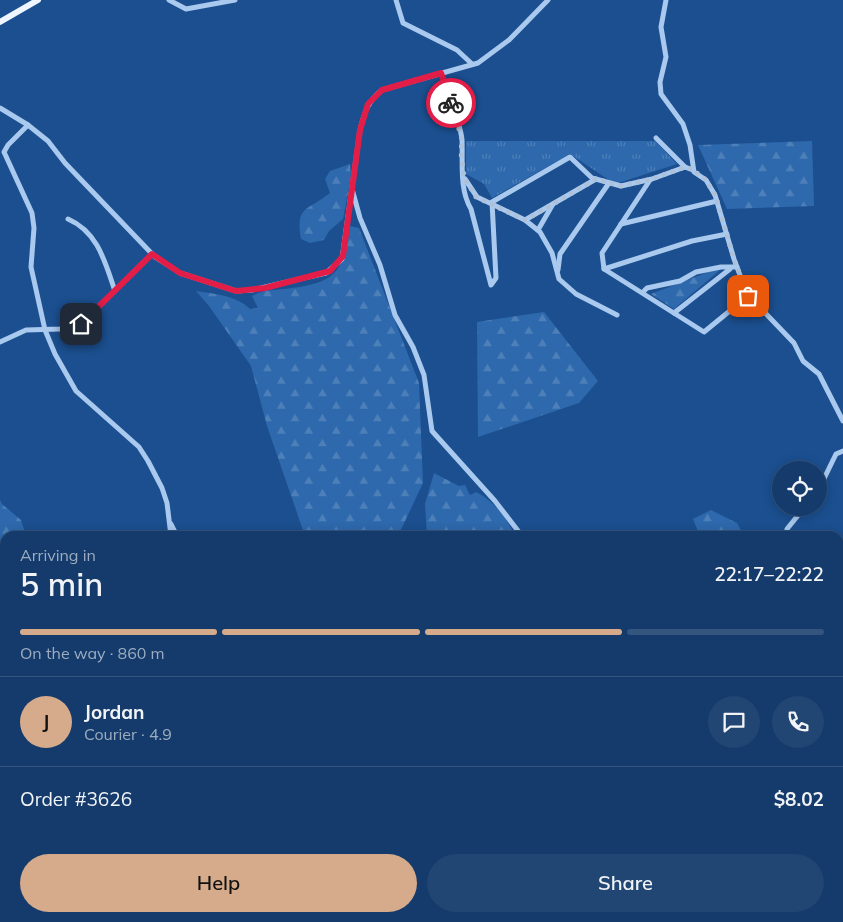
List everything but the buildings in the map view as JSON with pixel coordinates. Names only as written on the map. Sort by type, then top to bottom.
[{"type":"main road","points":[[0,22],[38,0]]},
{"type":"street","points":[[169,0],[190,9],[205,4],[235,0]]},
{"type":"street","points":[[396,0],[403,22],[457,50],[472,64]]},
{"type":"street","points":[[0,108],[28,125],[48,141],[65,163],[152,254],[180,273],[236,291],[265,288],[326,273],[343,256],[363,115],[374,97],[382,90],[472,64],[509,40],[548,0]]},
{"type":"street","points":[[666,0],[661,27],[666,58],[660,89],[661,94],[683,124],[690,145],[693,170]]},
{"type":"street","points":[[441,73],[462,139],[461,153],[465,199],[471,209],[491,285],[496,278],[492,202]]},
{"type":"street","points":[[28,125],[8,145],[4,152],[32,213],[34,228],[30,267],[46,330],[61,368],[76,391],[138,447],[148,461],[162,488],[174,531]]},
{"type":"street","points":[[656,138],[685,167],[693,170],[706,180],[717,201],[748,296],[794,343],[803,361],[819,374],[843,421]]},
{"type":"street","points":[[492,202],[570,157],[596,179],[621,186],[650,180],[685,167]]},
{"type":"street","points":[[464,177],[476,197],[492,202],[525,220],[538,230],[552,253],[559,279],[576,294],[617,315]]},
{"type":"street","points":[[525,220],[596,179]]},
{"type":"street","points":[[604,269],[602,253],[650,180]]},
{"type":"street","points":[[557,272],[560,254],[609,183]]},
{"type":"street","points":[[352,186],[360,218],[380,264],[395,315],[413,347],[424,375],[432,431],[495,500],[518,531]]},
{"type":"street","points":[[620,224],[717,201]]},
{"type":"street","points":[[538,230],[553,203]]},
{"type":"street","points":[[68,219],[81,225],[101,251],[115,291]]},
{"type":"street","points":[[604,269],[692,241],[727,234]]},
{"type":"street","points":[[0,342],[21,332],[81,324],[152,254]]},
{"type":"street","points":[[644,292],[647,288],[680,281],[696,272],[721,267],[737,267]]},
{"type":"street","points":[[674,313],[730,268]]},
{"type":"street","points":[[604,269],[704,332],[748,296]]},
{"type":"street","points":[[827,473],[836,454],[843,451]]},
{"type":"street","points":[[787,531],[798,516]]},
{"type":"street","points":[[170,521],[171,531]]},
{"type":"green space","points":[[466,141],[655,141],[677,164],[615,184],[570,154],[492,198],[484,184],[466,174]]},
{"type":"green space","points":[[812,141],[814,206],[727,209],[698,145]]},
{"type":"green space","points":[[350,164],[351,177],[343,219],[329,231],[324,240],[310,243],[301,239],[300,220],[302,214],[310,206],[330,193],[325,179],[330,171]]},
{"type":"green space","points":[[349,226],[359,228],[419,383],[423,483],[400,531],[303,531],[267,426],[251,366],[209,306],[196,291],[232,298],[250,309],[258,308],[252,296],[256,294],[315,284],[333,274],[344,256]]},
{"type":"green space","points":[[720,270],[674,309],[651,294],[708,272]]},
{"type":"green space","points":[[544,312],[598,381],[579,403],[478,437],[477,322]]},
{"type":"green space","points":[[434,473],[459,486],[465,485],[470,495],[476,492],[489,500],[504,517],[512,531],[427,531],[425,504]]},
{"type":"green space","points":[[0,500],[2,504],[21,520],[24,531],[0,531]]},
{"type":"green space","points":[[711,510],[737,523],[741,531],[698,531],[693,519]]},
{"type":"way so far","points":[[451,103],[462,139],[461,153],[464,177],[476,197],[492,202],[525,220],[596,179],[621,186],[652,179],[685,167],[693,170],[706,180],[715,195],[734,259],[748,296]]},
{"type":"route","points":[[81,324],[152,254],[155,258],[180,273],[203,282],[236,291],[265,288],[330,271],[343,256],[348,205],[360,130],[363,115],[368,104],[382,90],[441,73],[451,103]]}]
